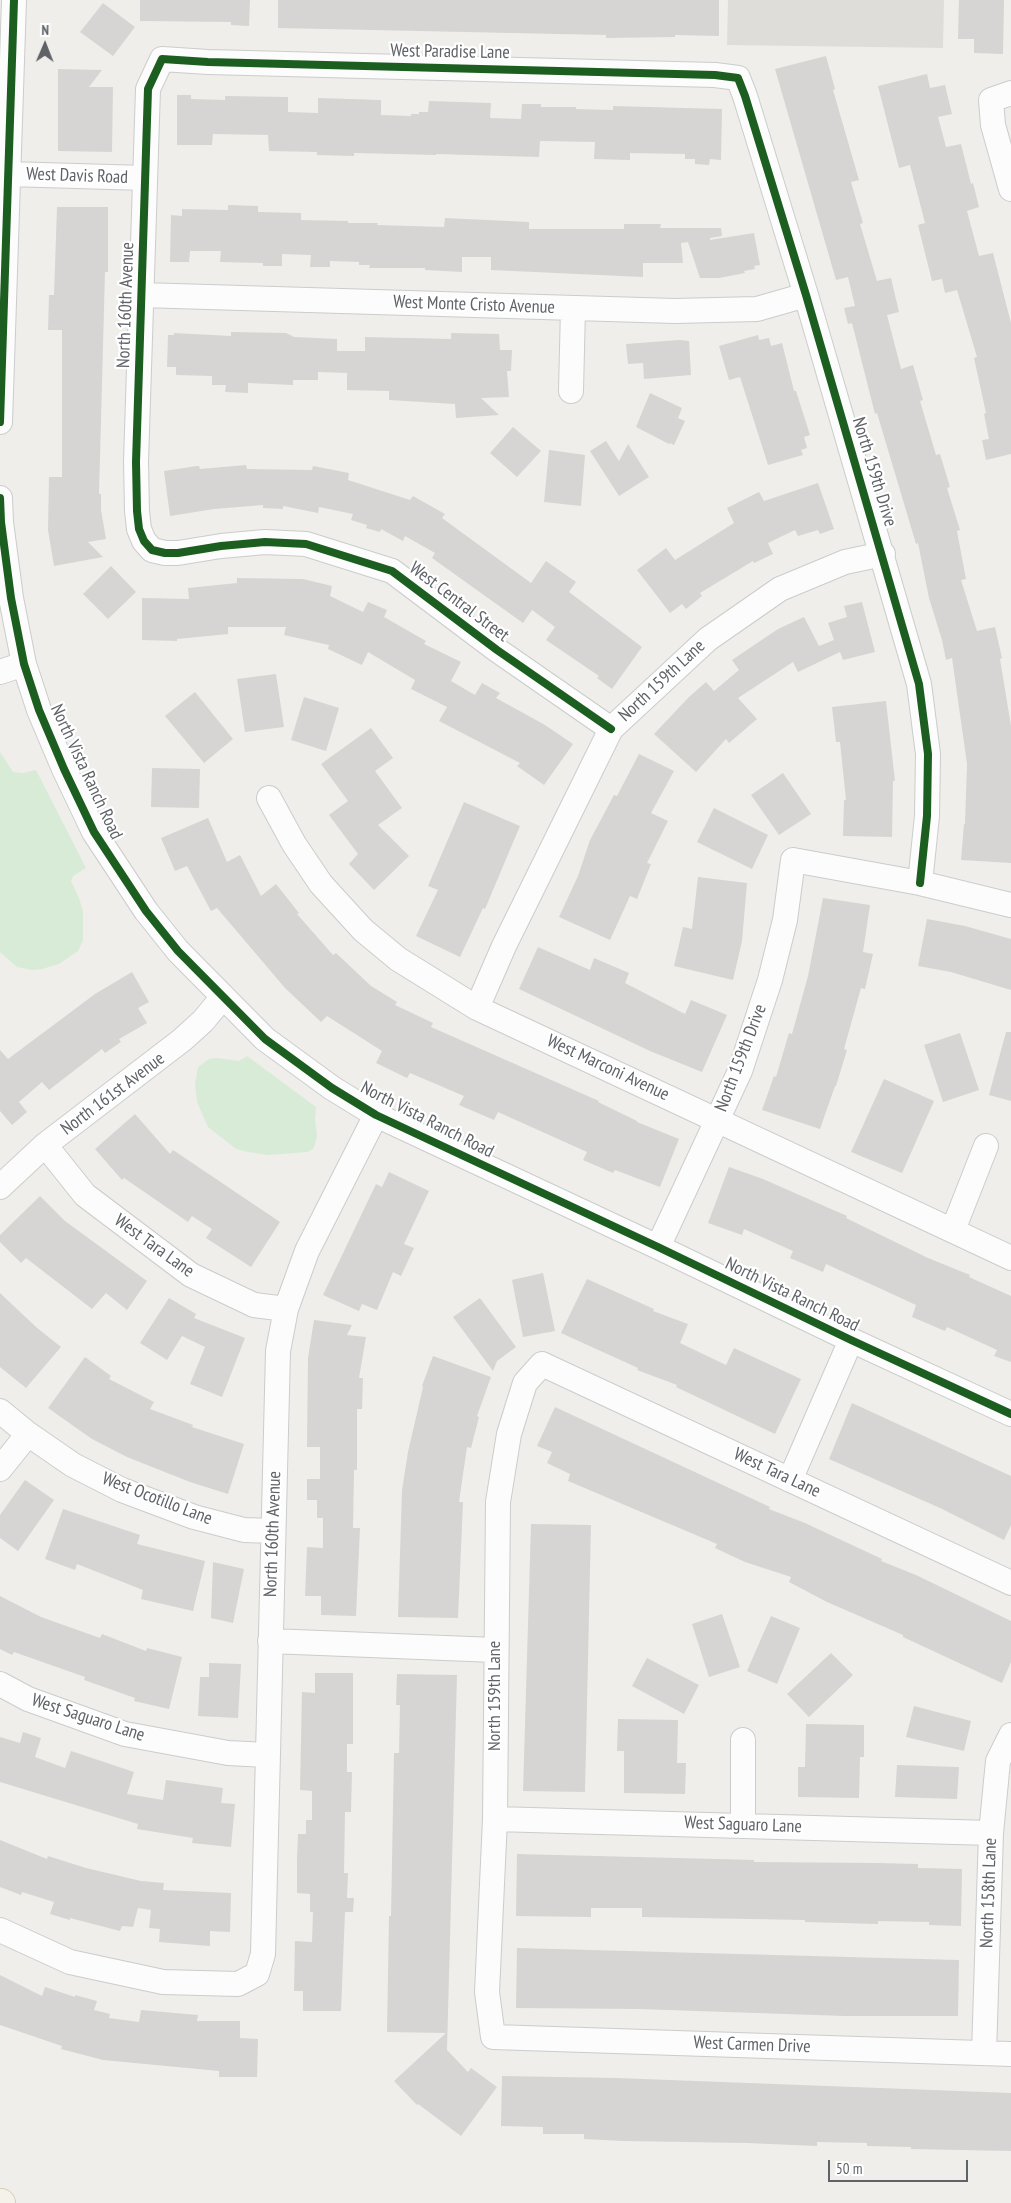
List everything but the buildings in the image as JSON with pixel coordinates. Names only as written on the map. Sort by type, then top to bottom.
[{"type":"street","points":[[0,422],[8,174],[7,38],[14,0]]},
{"type":"street","name":"West Paradise Lane","points":[[162,59],[208,62],[706,74],[738,78]]},
{"type":"street","name":"North 160th Avenue","points":[[152,550],[144,542],[139,529],[136,462],[148,89],[162,59]]},
{"type":"street","name":"North 159th Drive","points":[[658,1247],[740,1071],[770,980],[785,920],[793,860],[920,882],[927,816],[928,754],[919,684],[883,554],[806,294],[738,78]]},
{"type":"street","points":[[1001,97],[993,125],[1011,189]]},
{"type":"street","name":"West Davis Road","points":[[8,174],[145,178]]},
{"type":"street","name":"West Monte Cristo Avenue","points":[[141,295],[675,311],[757,310],[806,294]]},
{"type":"street","points":[[571,391],[573,308]]},
{"type":"street","name":"North Vista Ranch Road","points":[[0,498],[1,522],[11,598],[24,664],[39,710],[94,832],[146,911],[178,951],[265,1040],[332,1088],[376,1115],[658,1247],[850,1340],[1011,1414]]},
{"type":"street","name":"West Central Street","points":[[152,550],[178,554],[243,543],[285,542],[306,544],[392,571],[497,650],[611,728]]},
{"type":"street","name":"North 159th Lane","points":[[477,1008],[504,946],[611,728],[708,639],[780,589],[845,562],[883,554]]},
{"type":"street","points":[[0,672],[24,664]]},
{"type":"street","name":"West Marconi Avenue","points":[[268,798],[306,864],[334,900],[358,925],[398,960],[477,1008],[718,1119],[1011,1258]]},
{"type":"street","points":[[920,882],[1011,905]]},
{"type":"street","name":"North 161st Avenue","points":[[0,1187],[46,1145],[166,1054],[203,1021],[222,998]]},
{"type":"street","name":"North 160th Avenue","points":[[0,1930],[70,1962],[163,1982],[238,1984],[257,1974],[263,1954],[278,1350],[286,1308],[307,1251],[376,1115]]},
{"type":"street","name":"West Tara Lane","points":[[46,1145],[85,1195],[191,1275],[254,1306],[286,1308]]},
{"type":"street","points":[[954,1230],[986,1146]]},
{"type":"street","points":[[790,1480],[850,1340]]},
{"type":"street","name":"North 159th Lane","points":[[494,2037],[487,1992],[495,1819],[495,1650],[498,1502],[509,1434],[524,1383],[542,1364]]},
{"type":"street","name":"West Tara Lane","points":[[542,1364],[1011,1584]]},
{"type":"street","name":"West Ocotillo Lane","points":[[0,1411],[28,1434],[73,1464],[122,1490],[202,1519],[244,1530],[273,1531]]},
{"type":"street","points":[[0,1468],[28,1434]]},
{"type":"street","points":[[270,1641],[495,1650]]},
{"type":"street","name":"West Saguaro Lane","points":[[0,1684],[28,1699],[125,1734],[228,1753],[267,1755]]},
{"type":"street","name":"North 158th Lane","points":[[984,2053],[991,1832],[998,1761],[1011,1735]]},
{"type":"street","points":[[743,1740],[743,1825]]},
{"type":"street","name":"West Saguaro Lane","points":[[495,1819],[991,1832]]},
{"type":"street","name":"West Carmen Drive","points":[[494,2037],[1011,2054]]},
{"type":"shaded area","points":[[728,0],[944,0],[943,48],[727,45]]},
{"type":"green space","points":[[0,752],[13,772],[22,773],[36,770],[86,868],[73,876],[71,881],[83,912],[83,940],[78,951],[59,964],[42,969],[32,970],[17,967],[0,952]]},
{"type":"green space","points":[[247,1056],[316,1107],[317,1136],[314,1148],[308,1152],[268,1155],[248,1152],[236,1149],[208,1127],[197,1102],[195,1084],[198,1067],[209,1059],[218,1058],[239,1061]]},
{"type":"cycle path","points":[[0,422],[14,0]]},
{"type":"cycle path","points":[[611,729],[497,650],[392,571],[306,544],[265,542],[165,553],[152,550],[144,541],[139,529],[137,511],[136,462],[148,89],[162,59],[208,62],[715,75],[738,78],[806,295],[919,684],[928,754],[927,816],[920,883]]},
{"type":"cycle path","points":[[0,498],[1,522],[11,598],[24,664],[39,710],[94,832],[146,911],[178,951],[265,1039],[332,1088],[376,1115],[1011,1414]]}]
